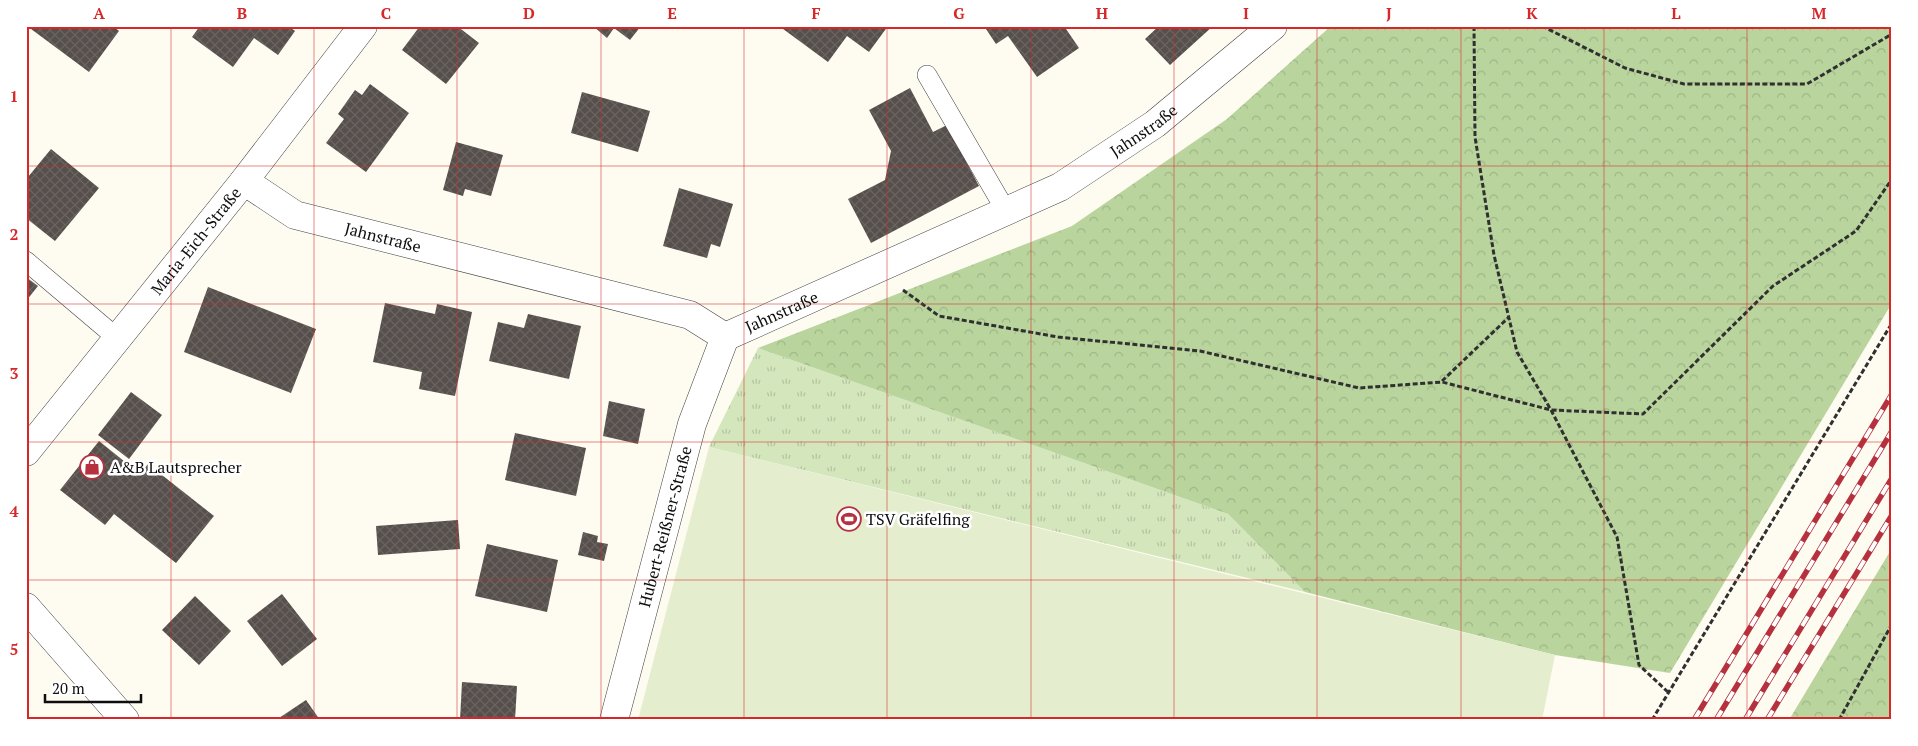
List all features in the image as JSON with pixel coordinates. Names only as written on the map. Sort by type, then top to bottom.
[{"type":"street","name":"Maria-Eich-Straße","points":[[26,452],[244,181],[364,26]]},
{"type":"street","name":"Jahnstraße","points":[[244,181],[295,215],[690,315],[725,337],[1060,187],[1155,124],[1273,26]]},
{"type":"street","name":"Hubert-Reißner-Straße","points":[[614,720],[692,424],[725,337]]},
{"type":"street","points":[[26,607],[125,720]]},
{"type":"lane","points":[[927,75],[1006,211]]},
{"type":"lane","points":[[26,261],[117,338]]},
{"type":"path","points":[[1474,26],[1475,137],[1494,255],[1517,352],[1617,537],[1639,665],[1669,693]]},
{"type":"path","points":[[1542,26],[1625,68],[1684,84],[1807,84],[1892,34]]},
{"type":"path","points":[[876,270],[939,316],[1058,337],[1200,350],[1359,388],[1442,382],[1550,410],[1643,414],[1773,286],[1856,231],[1892,179]]},
{"type":"path","points":[[1442,382],[1508,318]]},
{"type":"path","points":[[1652,720],[1892,323]]},
{"type":"path","points":[[1839,720],[1892,624]]},
{"type":"green space","points":[[1331,26],[1892,26],[1892,303],[1670,673],[1555,655],[1305,592],[1228,514],[758,348],[1072,226],[1227,119]]},
{"type":"green space","points":[[758,348],[1228,514],[1305,592],[709,447]]},
{"type":"green space","name":"TSV Gräfelfing","points":[[709,447],[1555,655],[1542,720],[638,720]]},
{"type":"green space","points":[[1892,548],[1892,720],[1789,720]]},
{"type":"building","points":[[27,26],[113,26],[119,31],[89,72]]},
{"type":"building","points":[[200,26],[288,26],[295,31],[278,55],[254,38],[233,67],[192,37]]},
{"type":"building","points":[[420,26],[457,26],[479,43],[446,84],[402,50]]},
{"type":"building","points":[[593,26],[641,26],[630,40],[614,28],[607,38]]},
{"type":"building","points":[[779,26],[888,26],[869,52],[847,36],[828,62]]},
{"type":"building","points":[[984,26],[1064,26],[1079,48],[1037,77],[1008,36],[996,44]]},
{"type":"building","points":[[1159,26],[1213,26],[1170,65],[1145,39]]},
{"type":"building","points":[[370,84],[409,113],[366,172],[326,143],[344,119],[338,114],[355,90],[362,95]]},
{"type":"building","points":[[910,88],[933,132],[947,125],[979,186],[871,243],[848,199],[885,180],[891,151],[869,110]]},
{"type":"building","points":[[582,92],[650,111],[638,152],[571,133]]},
{"type":"building","points":[[456,142],[503,155],[491,196],[465,189],[463,196],[443,190]]},
{"type":"building","points":[[51,149],[99,188],[55,241],[26,218],[26,176],[28,177]]},
{"type":"building","points":[[679,188],[733,204],[720,247],[711,244],[707,258],[663,246]]},
{"type":"building","points":[[26,277],[38,286],[26,301]]},
{"type":"building","points":[[208,287],[316,329],[291,393],[184,352]]},
{"type":"building","points":[[385,303],[435,314],[437,304],[472,312],[455,396],[419,389],[422,372],[373,362]]},
{"type":"building","points":[[528,314],[581,326],[569,379],[489,361],[498,322],[524,328]]},
{"type":"building","points":[[131,392],[162,415],[129,459],[98,435]]},
{"type":"building","points":[[609,401],[645,409],[638,444],[603,436]]},
{"type":"building","points":[[515,433],[586,448],[576,496],[505,480]]},
{"type":"building","points":[[99,441],[140,474],[148,464],[214,516],[176,563],[114,514],[105,525],[60,490]]},
{"type":"building","points":[[458,520],[460,549],[378,555],[376,526]]},
{"type":"building","points":[[583,532],[598,536],[597,542],[608,544],[604,561],[578,555]]},
{"type":"building","points":[[487,544],[558,560],[547,612],[475,596]]},
{"type":"building","points":[[282,594],[317,639],[282,666],[247,621]]},
{"type":"building","points":[[195,596],[231,631],[199,665],[162,630]]},
{"type":"building","points":[[462,682],[517,686],[515,720],[460,720]]},
{"type":"building","points":[[306,700],[320,720],[276,720]]},
{"type":"railway","points":[[1694,720],[1892,394]]},
{"type":"railway","points":[[1716,720],[1892,431]]},
{"type":"railway","points":[[1745,720],[1892,478]]},
{"type":"railway","points":[[1767,720],[1892,515]]},
{"type":"place","name":"A&B Lautsprecher","points":[[92,467]]},
{"type":"place","name":"TSV Gräfelfing","points":[[849,519]]}]
